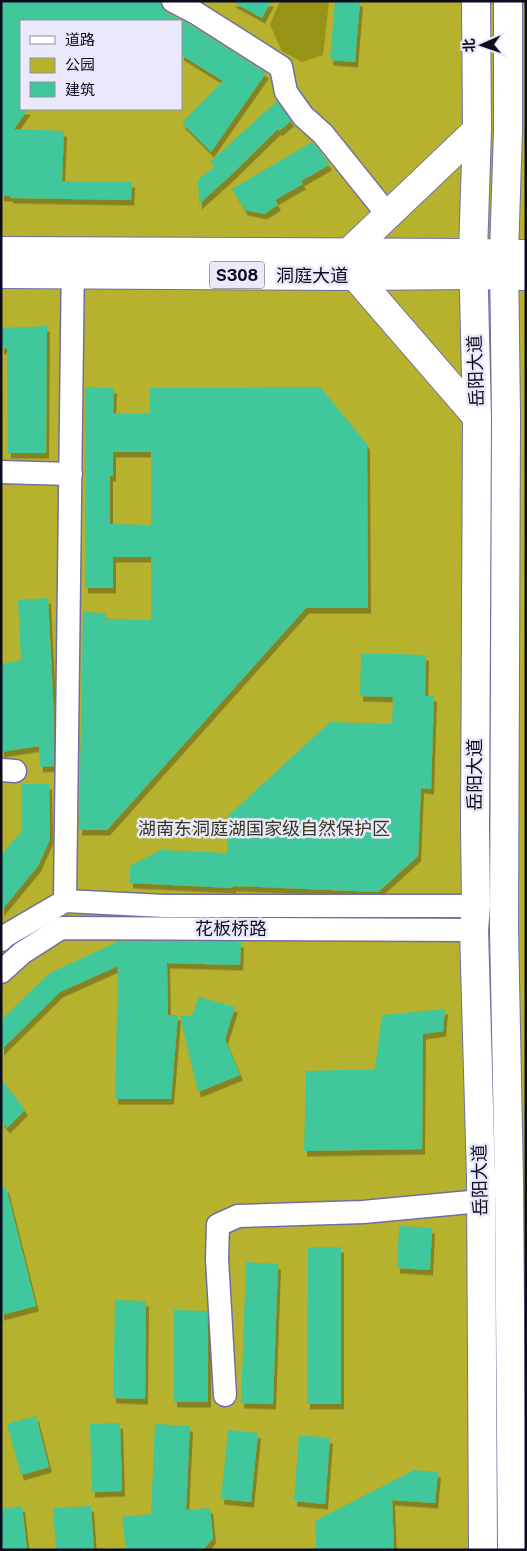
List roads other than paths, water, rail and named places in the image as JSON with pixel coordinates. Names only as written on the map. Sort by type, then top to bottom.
[{"type":"main road","name":"岳阳大道","points":[[476,1],[477,130],[473,264],[477,417],[475,918],[481,1202],[483,1550]]},
{"type":"main road","name":"岳阳大道","points":[[508,1],[517,148],[516,381],[504,930],[517,1182],[512,1550]]},
{"type":"main road","points":[[477,130],[388,215],[352,264],[477,417]]},
{"type":"main road","name":"洞庭大道","points":[[1,251],[73,263]]},
{"type":"main road","name":"洞庭大道","points":[[1,274],[73,263],[473,264]]},
{"type":"main road","name":"S308","points":[[473,264],[515,265]]},
{"type":"street","points":[[173,1],[196,13],[281,67],[286,92],[303,116],[323,134],[388,215]]},
{"type":"street","points":[[5,931],[65,901],[73,263]]},
{"type":"street","points":[[1,472],[71,474]]},
{"type":"street","name":"花板桥路","points":[[65,901],[475,918]]},
{"type":"street","name":"花板桥路","points":[[1,972],[22,953],[61,928],[475,918]]},
{"type":"street","points":[[224,1395],[217,1258],[218,1225],[238,1216],[363,1212],[481,1202]]},
{"type":"park label","name":"湖南东洞庭湖国家级自然保护区","points":[[264,829]]}]
